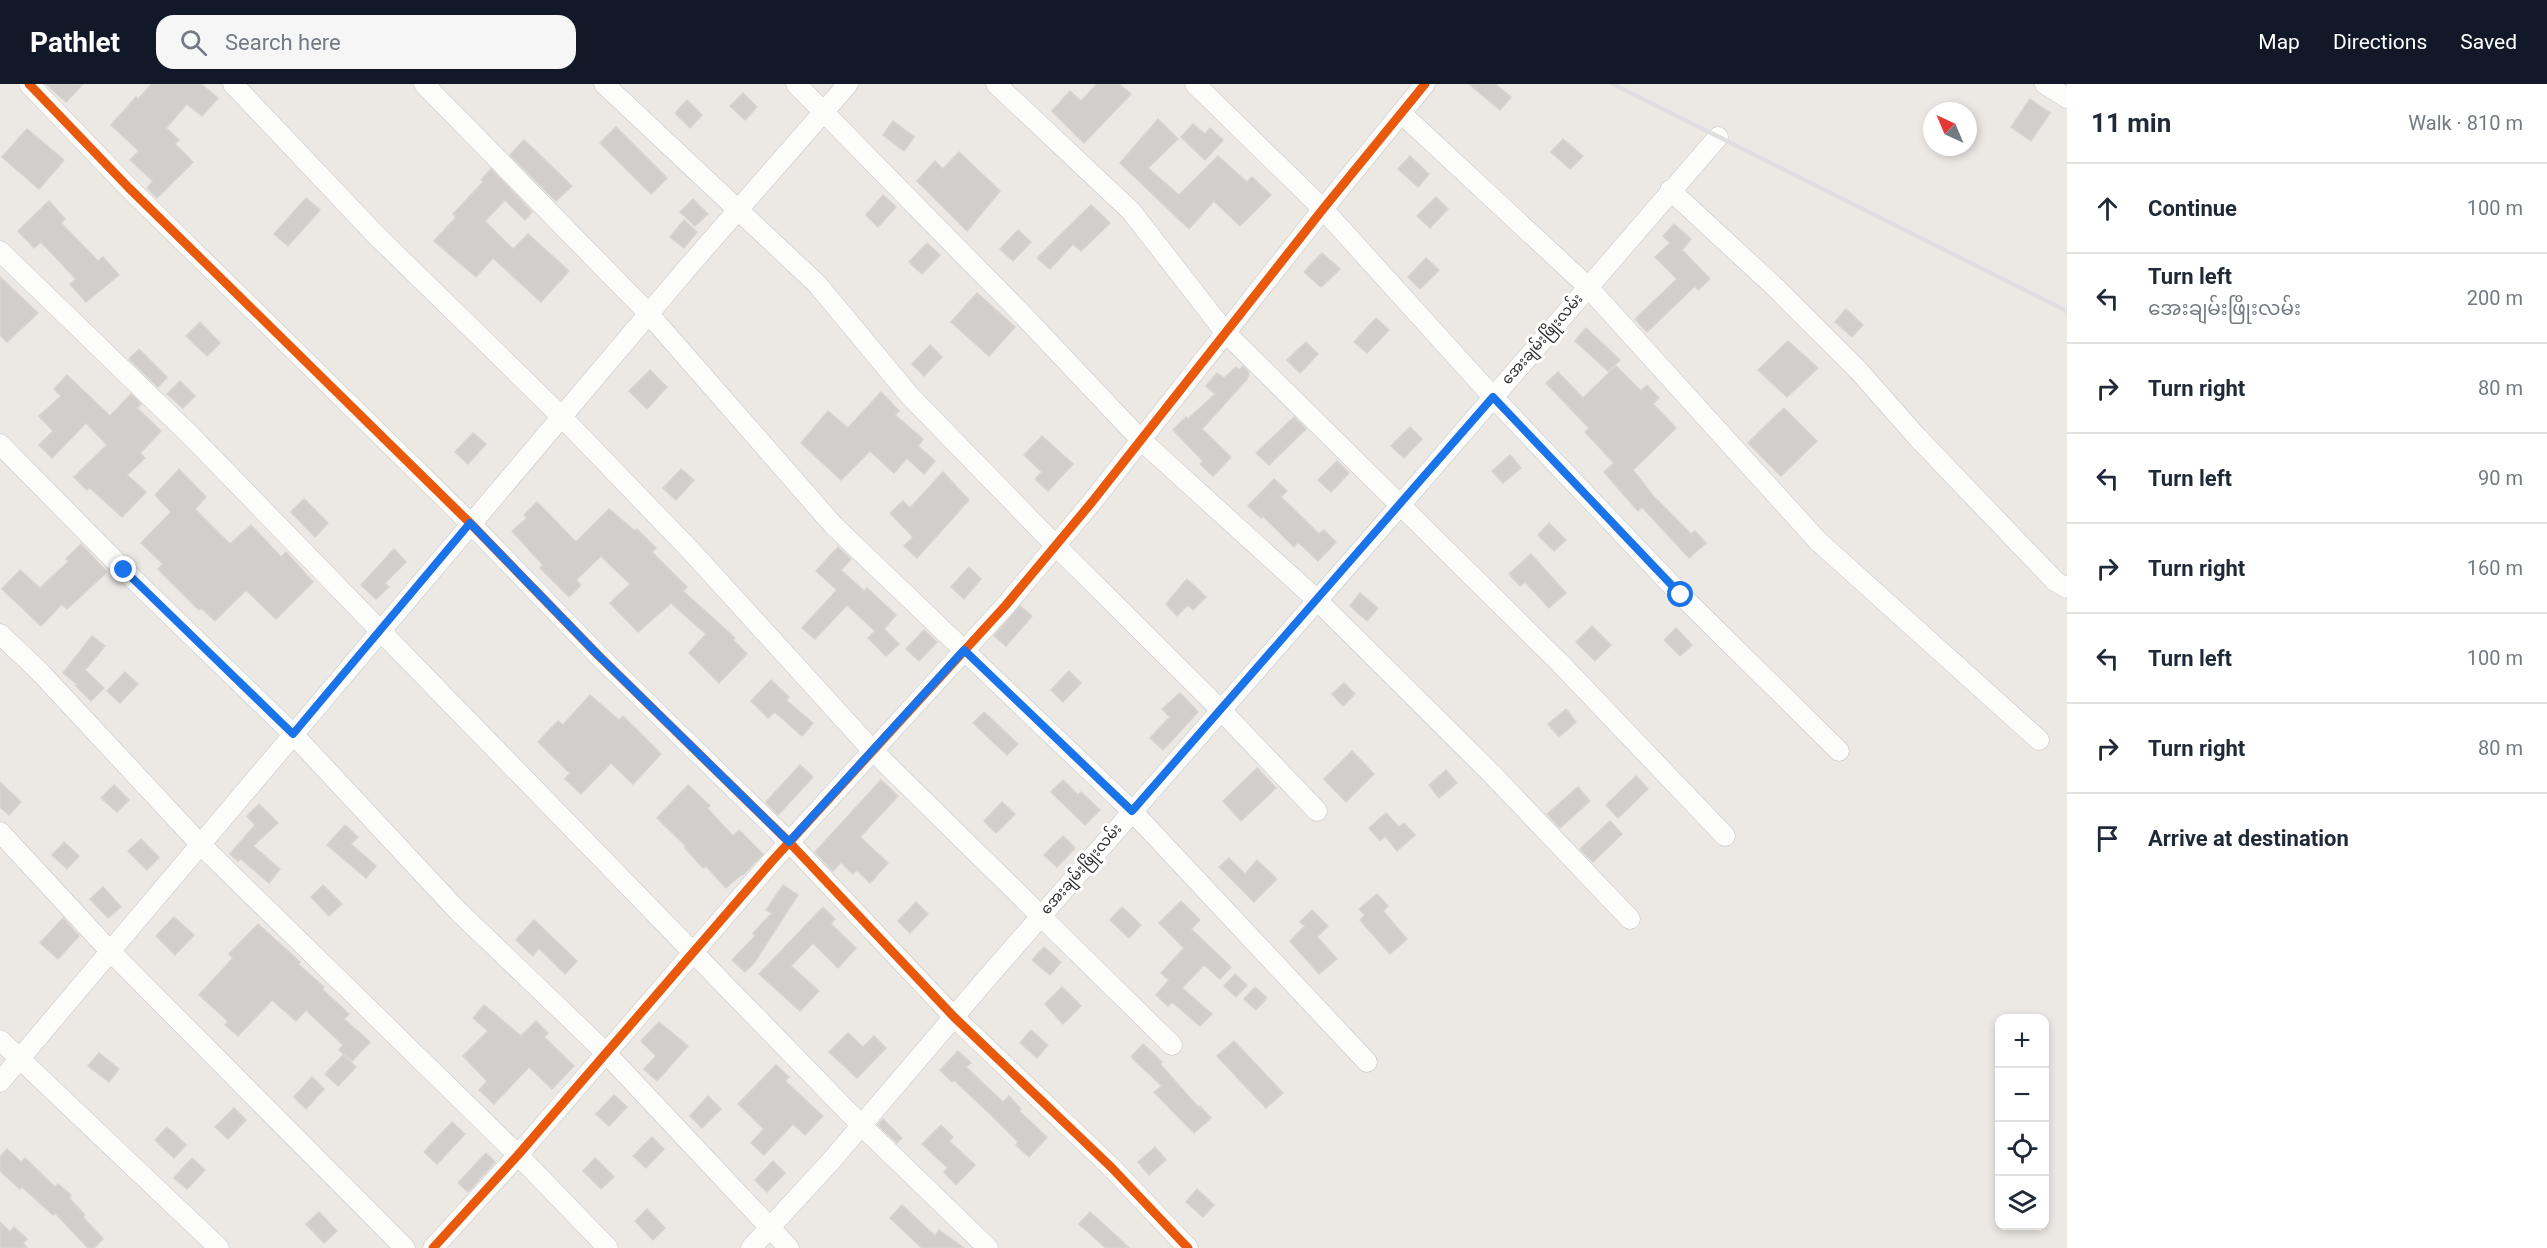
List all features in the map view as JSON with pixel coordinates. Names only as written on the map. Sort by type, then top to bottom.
[{"type":"street","points":[[29,84],[129,188],[470,523],[598,655],[789,842],[954,1017],[1111,1167],[1188,1248]]},
{"type":"street","points":[[234,84],[376,235],[561,416],[692,552],[873,751],[1172,1045]]},
{"type":"street","points":[[424,84],[648,313],[834,526],[1132,811],[1367,1062]]},
{"type":"street","points":[[604,84],[817,284],[910,396],[1056,546],[1221,710],[1317,811]]},
{"type":"street","points":[[796,84],[1022,314],[1141,440],[1317,600],[1491,773],[1630,919]]},
{"type":"street","points":[[0,1082],[648,313],[848,84]]},
{"type":"street","points":[[996,84],[1131,211],[1225,332],[1560,663],[1725,836]]},
{"type":"street","points":[[1195,84],[1323,209],[1493,397],[1681,595],[1839,751]]},
{"type":"street","points":[[432,1248],[518,1155],[789,842],[1056,546],[1425,84]]},
{"type":"street","points":[[2045,84],[2067,98]]},
{"type":"street","points":[[1401,113],[1587,286],[1818,541],[2039,740]]},
{"type":"street","name":"အေးချမ်းဖြိုးလမ်း","points":[[751,1248],[861,1125],[1718,136]]},
{"type":"street","points":[[1670,190],[1776,288],[1858,370],[1918,438],[2055,581],[2067,588]]},
{"type":"street","points":[[0,251],[190,435],[861,1125],[988,1248]]},
{"type":"street","points":[[0,444],[124,570],[293,734],[458,910],[606,1053],[789,1248]]},
{"type":"street","points":[[0,634],[39,671],[200,844],[518,1155],[608,1248]]},
{"type":"street","points":[[0,832],[110,951],[405,1248]]},
{"type":"street","points":[[0,1040],[219,1248]]},
{"type":"building","points":[[46,84],[83,84],[66,102]]},
{"type":"building","points":[[152,84],[201,84],[218,98],[202,116],[187,104],[166,128],[179,140],[175,144],[193,162],[157,198],[147,188],[153,181],[130,160],[139,151],[111,125],[136,97],[138,99]]},
{"type":"building","points":[[1097,84],[1119,84],[1131,94],[1084,143],[1052,111],[1070,91],[1081,101]]},
{"type":"building","points":[[1469,84],[1495,84],[1511,97],[1500,110]]},
{"type":"building","points":[[743,93],[757,107],[745,120],[730,106]]},
{"type":"building","points":[[2030,99],[2050,113],[2031,141],[2011,127]]},
{"type":"building","points":[[687,100],[702,115],[690,128],[675,113]]},
{"type":"building","points":[[1158,119],[1178,139],[1148,168],[1179,195],[1218,156],[1247,182],[1252,177],[1271,195],[1240,226],[1214,201],[1189,229],[1120,163]]},
{"type":"building","points":[[893,121],[914,137],[904,151],[883,135]]},
{"type":"building","points":[[1193,124],[1205,134],[1210,128],[1223,140],[1205,160],[1181,137]]},
{"type":"building","points":[[616,127],[667,178],[651,194],[600,143]]},
{"type":"building","points":[[27,129],[64,160],[39,189],[2,157]]},
{"type":"building","points":[[1563,139],[1583,156],[1570,169],[1551,152]]},
{"type":"building","points":[[524,140],[572,186],[556,201],[510,155]]},
{"type":"building","points":[[959,152],[1000,191],[967,231],[917,181],[935,161],[943,169]]},
{"type":"building","points":[[1410,156],[1429,174],[1418,187],[1398,169]]},
{"type":"building","points":[[491,169],[532,212],[525,220],[505,200],[485,221],[513,249],[528,234],[569,271],[541,302],[493,258],[476,277],[434,241],[456,217],[453,214],[483,182],[481,180]]},
{"type":"building","points":[[883,195],[896,207],[878,227],[866,215]]},
{"type":"building","points":[[1436,197],[1448,209],[1430,228],[1417,216]]},
{"type":"building","points":[[306,198],[320,210],[288,246],[274,234]]},
{"type":"building","points":[[693,199],[708,214],[695,226],[680,212]]},
{"type":"building","points":[[49,201],[65,219],[61,223],[98,261],[103,257],[119,275],[86,302],[70,284],[76,279],[41,242],[34,248],[18,231]]},
{"type":"building","points":[[1091,205],[1110,223],[1081,251],[1073,244],[1050,269],[1037,258]]},
{"type":"building","points":[[684,220],[697,232],[684,248],[670,237]]},
{"type":"building","points":[[1674,224],[1691,239],[1682,250],[1710,279],[1698,290],[1695,286],[1647,332],[1635,319],[1677,279],[1655,257],[1670,243],[1663,236]]},
{"type":"building","points":[[1018,230],[1031,242],[1013,261],[1000,249]]},
{"type":"building","points":[[927,243],[940,255],[922,274],[909,262]]},
{"type":"building","points":[[1322,253],[1340,269],[1321,287],[1304,272]]},
{"type":"building","points":[[1426,258],[1439,270],[1420,289],[1408,277]]},
{"type":"building","points":[[0,277],[38,313],[7,342],[0,335]]},
{"type":"building","points":[[977,293],[1015,327],[989,356],[951,322]]},
{"type":"building","points":[[1846,309],[1863,325],[1852,337],[1835,322]]},
{"type":"building","points":[[1376,318],[1389,330],[1367,353],[1354,342]]},
{"type":"building","points":[[200,322],[220,343],[207,356],[186,336]]},
{"type":"building","points":[[1586,328],[1620,360],[1608,371],[1575,341]]},
{"type":"building","points":[[1788,341],[1818,368],[1787,397],[1758,370]]},
{"type":"building","points":[[1306,342],[1318,354],[1300,373],[1287,360]]},
{"type":"building","points":[[930,345],[942,357],[924,376],[912,364]]},
{"type":"building","points":[[139,349],[167,377],[158,387],[129,359]]},
{"type":"building","points":[[1243,366],[1249,373],[1247,379],[1202,429],[1231,457],[1213,476],[1200,464],[1203,461],[1173,430],[1215,394],[1206,386],[1217,373],[1224,378],[1236,367],[1239,370]]},
{"type":"building","points":[[1616,366],[1641,391],[1647,385],[1659,398],[1653,404],[1676,428],[1633,470],[1654,497],[1691,534],[1695,531],[1706,543],[1689,558],[1642,507],[1638,511],[1604,472],[1614,463],[1585,432],[1589,428],[1546,383],[1558,372],[1583,398]]},
{"type":"building","points":[[650,370],[667,387],[647,409],[629,391]]},
{"type":"building","points":[[67,375],[110,416],[131,394],[141,404],[137,408],[161,431],[140,453],[145,458],[127,475],[146,492],[122,517],[74,477],[107,445],[86,423],[52,458],[39,445],[53,431],[39,416],[61,396],[54,389]]},
{"type":"building","points":[[180,381],[195,396],[183,408],[167,394]]},
{"type":"building","points":[[881,392],[899,411],[895,415],[923,439],[918,446],[935,461],[924,474],[907,458],[894,473],[870,451],[841,480],[801,443],[828,411],[848,428]]},
{"type":"building","points":[[1784,408],[1817,441],[1781,476],[1748,443]]},
{"type":"building","points":[[1294,417],[1306,429],[1269,465],[1256,453]]},
{"type":"building","points":[[1410,427],[1422,439],[1404,458],[1391,446]]},
{"type":"building","points":[[473,433],[486,444],[468,464],[455,452]]},
{"type":"building","points":[[1042,436],[1073,464],[1048,491],[1035,479],[1042,472],[1024,455]]},
{"type":"building","points":[[1510,455],[1521,468],[1503,483],[1492,471]]},
{"type":"building","points":[[1337,461],[1349,473],[1331,492],[1318,480]]},
{"type":"building","points":[[179,469],[206,497],[195,509],[230,544],[251,525],[281,557],[286,552],[313,582],[276,619],[246,590],[215,621],[201,608],[199,610],[158,569],[163,564],[141,543],[171,512],[155,495]]},
{"type":"building","points":[[681,469],[694,480],[676,500],[663,488]]},
{"type":"building","points":[[943,472],[969,500],[917,558],[904,546],[913,537],[890,513],[903,501],[910,508]]},
{"type":"building","points":[[1274,479],[1287,491],[1281,497],[1319,534],[1324,530],[1336,542],[1318,561],[1298,542],[1294,547],[1263,516],[1261,518],[1248,506]]},
{"type":"building","points":[[304,499],[328,523],[315,537],[291,512]]},
{"type":"building","points":[[537,502],[576,542],[609,509],[635,531],[637,529],[656,548],[652,552],[687,587],[683,591],[735,638],[733,640],[747,654],[719,683],[689,653],[706,634],[671,603],[638,632],[610,603],[630,584],[601,556],[576,580],[581,585],[569,597],[540,568],[543,565],[512,531],[527,518],[524,515]]},
{"type":"building","points":[[1549,523],[1566,540],[1554,551],[1538,535]]},
{"type":"building","points":[[81,544],[107,572],[67,609],[62,604],[41,626],[2,589],[20,570],[40,588],[69,561],[66,559]]},
{"type":"building","points":[[838,547],[851,559],[841,570],[864,591],[867,588],[896,615],[884,629],[899,644],[886,656],[868,638],[875,631],[847,605],[815,639],[802,628],[837,590],[816,571]]},
{"type":"building","points":[[394,549],[406,562],[385,583],[389,587],[376,599],[361,585]]},
{"type":"building","points":[[1531,554],[1566,593],[1549,608],[1525,582],[1520,586],[1509,574]]},
{"type":"building","points":[[969,567],[981,579],[964,599],[951,587]]},
{"type":"building","points":[[1187,579],[1206,597],[1193,610],[1188,605],[1177,616],[1166,604]]},
{"type":"building","points":[[1360,593],[1378,608],[1367,621],[1350,606]]},
{"type":"building","points":[[1020,606],[1032,616],[1006,646],[994,636]]},
{"type":"building","points":[[1592,626],[1611,645],[1595,661],[1576,642]]},
{"type":"building","points":[[1676,628],[1692,645],[1680,656],[1664,640]]},
{"type":"building","points":[[924,630],[937,642],[919,661],[906,649]]},
{"type":"building","points":[[92,636],[105,646],[85,670],[104,688],[91,701],[76,686],[78,685],[63,673]]},
{"type":"building","points":[[1069,671],[1081,683],[1063,702],[1051,690]]},
{"type":"building","points":[[125,672],[138,684],[120,703],[107,691]]},
{"type":"building","points":[[771,680],[789,697],[786,700],[813,723],[802,736],[775,712],[768,718],[751,701]]},
{"type":"building","points":[[1344,683],[1355,694],[1343,706],[1332,694]]},
{"type":"building","points":[[1180,693],[1198,712],[1163,750],[1150,738],[1170,717],[1162,709]]},
{"type":"building","points":[[590,695],[619,720],[623,716],[661,754],[633,784],[611,763],[581,794],[565,779],[570,773],[538,742],[558,721],[563,725]]},
{"type":"building","points":[[1566,709],[1576,722],[1559,737],[1548,724]]},
{"type":"building","points":[[984,712],[1018,744],[1007,755],[973,723]]},
{"type":"building","points":[[1352,751],[1374,774],[1346,802],[1324,779]]},
{"type":"building","points":[[800,765],[813,777],[778,815],[766,802]]},
{"type":"building","points":[[1257,768],[1276,788],[1241,821],[1223,801]]},
{"type":"building","points":[[1446,770],[1457,783],[1439,798],[1429,785]]},
{"type":"building","points":[[1636,776],[1648,789],[1618,818],[1606,805]]},
{"type":"building","points":[[881,780],[898,796],[860,837],[888,863],[870,883],[857,870],[853,874],[841,862],[833,871],[815,852]]},
{"type":"building","points":[[1063,780],[1078,795],[1081,792],[1100,810],[1085,825],[1051,792]]},
{"type":"building","points":[[0,782],[21,802],[9,815],[0,807]]},
{"type":"building","points":[[114,785],[129,800],[117,812],[101,798]]},
{"type":"building","points":[[688,785],[710,806],[707,808],[733,836],[739,830],[763,854],[743,875],[726,888],[706,866],[703,868],[685,848],[687,847],[657,818]]},
{"type":"building","points":[[1578,787],[1590,801],[1560,828],[1547,814]]},
{"type":"building","points":[[1002,802],[1015,814],[996,833],[984,821]]},
{"type":"building","points":[[259,804],[278,823],[253,846],[280,869],[269,883],[241,859],[238,861],[230,854],[255,825],[247,816]]},
{"type":"building","points":[[1386,813],[1399,827],[1404,823],[1415,835],[1397,851],[1385,836],[1380,841],[1369,828]]},
{"type":"building","points":[[1610,821],[1622,834],[1593,862],[1580,849]]},
{"type":"building","points":[[345,825],[358,837],[351,844],[376,866],[366,878],[327,845]]},
{"type":"building","points":[[1063,836],[1075,848],[1057,867],[1044,855]]},
{"type":"building","points":[[141,839],[159,857],[147,870],[128,851]]},
{"type":"building","points":[[64,842],[79,856],[67,869],[52,855]]},
{"type":"building","points":[[1229,858],[1245,874],[1257,860],[1277,879],[1254,902],[1219,867]]},
{"type":"building","points":[[323,885],[342,904],[329,916],[311,897]]},
{"type":"building","points":[[783,885],[798,895],[754,963],[745,972],[732,960],[755,936],[753,933],[772,913],[766,910]]},
{"type":"building","points":[[103,887],[121,907],[108,918],[90,899]]},
{"type":"building","points":[[1377,894],[1388,906],[1383,911],[1407,939],[1390,954],[1360,920],[1365,915],[1359,909]]},
{"type":"building","points":[[1181,901],[1200,920],[1191,929],[1231,967],[1220,979],[1204,965],[1182,988],[1212,1014],[1200,1026],[1172,1002],[1168,1006],[1156,995],[1169,980],[1161,973],[1184,948],[1159,923]]},
{"type":"building","points":[[916,902],[928,914],[910,933],[898,921]]},
{"type":"building","points":[[823,907],[835,919],[831,924],[856,948],[838,968],[813,943],[791,966],[819,991],[800,1011],[759,974]]},
{"type":"building","points":[[1122,907],[1141,925],[1129,938],[1110,920]]},
{"type":"building","points":[[1312,910],[1328,926],[1317,937],[1337,959],[1319,974],[1290,941],[1305,926],[1300,922]]},
{"type":"building","points":[[174,917],[194,935],[175,955],[156,936]]},
{"type":"building","points":[[63,918],[79,936],[58,959],[40,943]]},
{"type":"building","points":[[534,920],[577,961],[565,974],[539,948],[533,956],[516,940]]},
{"type":"building","points":[[258,924],[324,987],[322,989],[349,1014],[344,1019],[370,1042],[352,1061],[339,1050],[343,1045],[306,1010],[296,1021],[272,1000],[238,1036],[225,1025],[228,1021],[199,995],[233,958],[229,954]]},
{"type":"building","points":[[1044,947],[1061,962],[1050,975],[1032,960]]},
{"type":"building","points":[[1235,974],[1247,985],[1236,997],[1224,986]]},
{"type":"building","points":[[1062,987],[1081,1006],[1063,1024],[1045,1004]]},
{"type":"building","points":[[1255,987],[1267,998],[1256,1010],[1244,999]]},
{"type":"building","points":[[484,1005],[521,1036],[536,1021],[548,1033],[544,1037],[574,1066],[552,1089],[529,1067],[494,1104],[479,1090],[487,1081],[463,1056],[488,1031],[473,1018]]},
{"type":"building","points":[[659,1022],[688,1046],[657,1081],[644,1069],[656,1056],[641,1041]]},
{"type":"building","points":[[1031,1030],[1048,1045],[1037,1058],[1020,1043]]},
{"type":"building","points":[[848,1033],[863,1047],[874,1036],[886,1048],[857,1078],[829,1052]]},
{"type":"building","points":[[1234,1041],[1283,1093],[1266,1108],[1217,1056]]},
{"type":"building","points":[[1143,1044],[1162,1062],[1160,1064],[1198,1107],[1200,1106],[1211,1118],[1194,1133],[1154,1092],[1162,1086],[1131,1057]]},
{"type":"building","points":[[958,1051],[971,1063],[966,1067],[1003,1102],[1009,1096],[1021,1109],[1019,1111],[1047,1137],[1029,1157],[1016,1145],[1018,1142],[991,1115],[940,1070]]},
{"type":"building","points":[[99,1053],[119,1069],[109,1082],[88,1066]]},
{"type":"building","points":[[343,1055],[356,1067],[338,1086],[325,1074]]},
{"type":"building","points":[[776,1065],[789,1077],[785,1081],[823,1116],[805,1135],[793,1124],[764,1155],[751,1143],[764,1129],[738,1104]]},
{"type":"building","points":[[312,1077],[324,1089],[306,1109],[294,1097]]},
{"type":"building","points":[[614,1095],[627,1107],[609,1126],[596,1114]]},
{"type":"building","points":[[708,1096],[721,1109],[702,1128],[690,1116]]},
{"type":"building","points":[[234,1108],[246,1120],[228,1139],[215,1127]]},
{"type":"building","points":[[883,1119],[902,1138],[897,1143],[878,1125]]},
{"type":"building","points":[[452,1122],[465,1134],[437,1164],[424,1152]]},
{"type":"building","points":[[941,1125],[953,1137],[949,1141],[975,1165],[956,1185],[944,1172],[948,1168],[922,1144]]},
{"type":"building","points":[[167,1127],[186,1145],[174,1158],[155,1140]]},
{"type":"building","points":[[652,1137],[664,1149],[646,1168],[633,1156]]},
{"type":"building","points":[[1155,1147],[1166,1160],[1149,1175],[1138,1162]]},
{"type":"building","points":[[7,1149],[21,1162],[25,1158],[55,1187],[58,1184],[71,1195],[69,1198],[103,1239],[94,1248],[88,1248],[55,1213],[53,1215],[0,1171],[0,1157]]},
{"type":"building","points":[[486,1153],[495,1162],[468,1192],[458,1183]]},
{"type":"building","points":[[192,1158],[205,1170],[187,1189],[174,1178]]},
{"type":"building","points":[[595,1158],[614,1177],[601,1189],[583,1171]]},
{"type":"building","points":[[773,1161],[785,1173],[767,1192],[755,1180]]},
{"type":"building","points":[[1197,1189],[1214,1205],[1203,1217],[1186,1202]]},
{"type":"building","points":[[902,1205],[935,1236],[939,1230],[964,1248],[922,1248],[890,1218]]},
{"type":"building","points":[[647,1209],[665,1228],[653,1240],[635,1221]]},
{"type":"building","points":[[319,1212],[337,1231],[324,1243],[306,1224]]},
{"type":"building","points":[[1090,1212],[1129,1248],[1106,1248],[1079,1224]]},
{"type":"building","points":[[0,1222],[10,1232],[14,1227],[27,1239],[23,1243],[27,1248],[0,1248]]},
{"type":"railway","points":[[1613,84],[2067,311]]},
{"type":"cycle path","points":[[29,84],[129,188],[470,523],[598,655],[789,842],[954,1017],[1111,1167],[1188,1248]]},
{"type":"cycle path","points":[[433,1248],[518,1155],[773,860],[1006,605],[1092,502],[1323,209],[1425,84]]},
{"type":"route","points":[[124,570],[293,734],[470,523],[598,655],[789,842],[964,650],[1132,811],[1493,397],[1681,595]]}]
